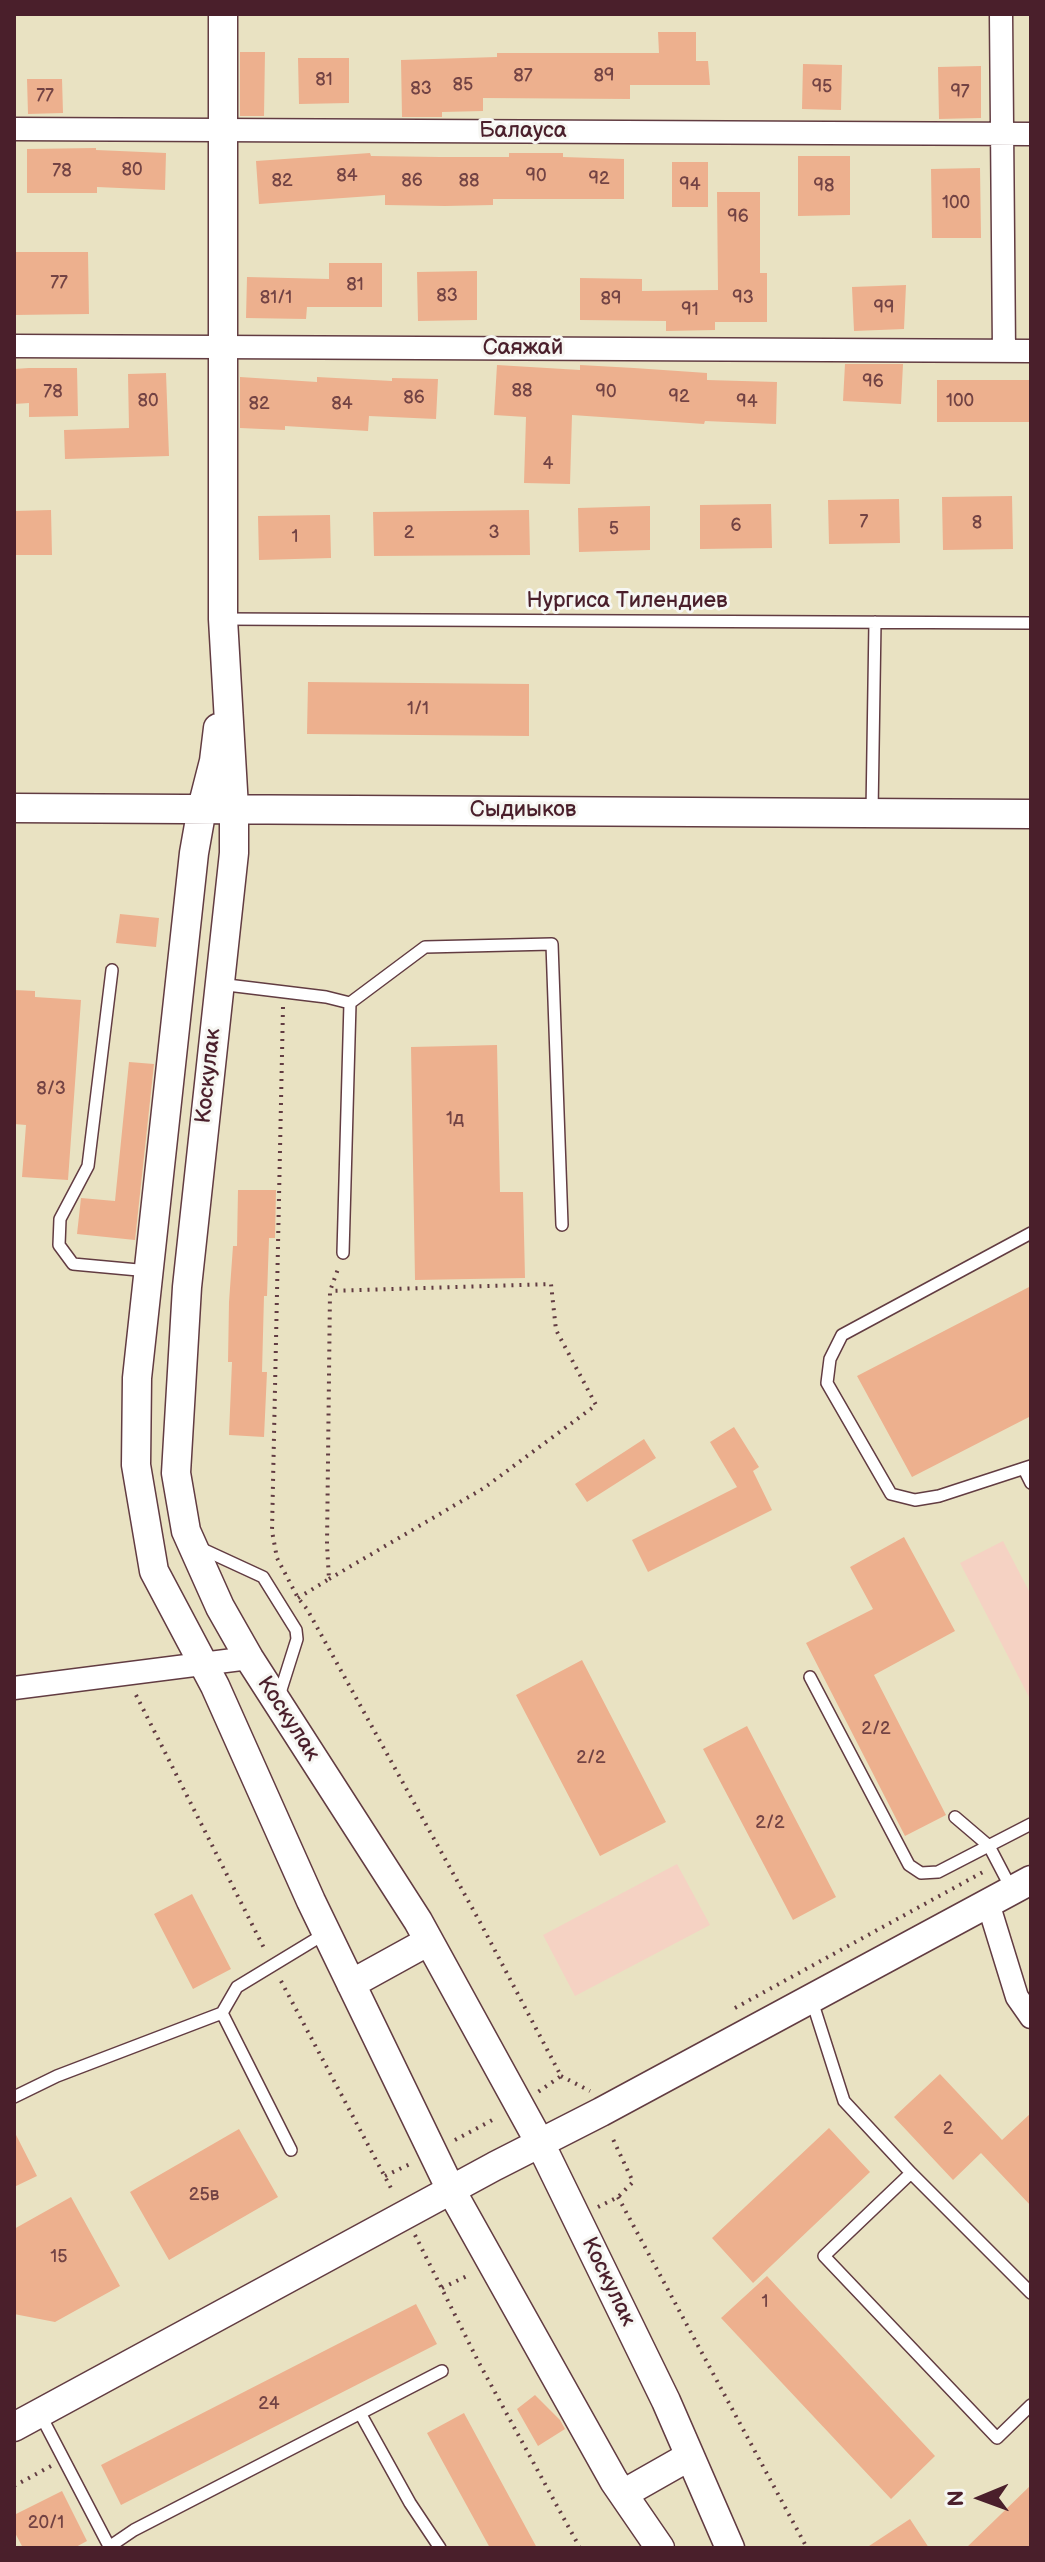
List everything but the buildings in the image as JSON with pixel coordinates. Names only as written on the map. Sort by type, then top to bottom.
[{"type":"street","points":[[223,14],[224,647]]},
{"type":"street","points":[[1001,14],[1004,351]]},
{"type":"street","name":"Балауса","points":[[14,129],[1031,134]]},
{"type":"street","name":"Саяжай","points":[[14,346],[1031,351]]},
{"type":"street","name":"Коскулак","points":[[224,647],[218,735],[194,853],[137,1378],[136,1465],[154,1571],[203,1664],[326,1933],[451,2190],[623,2494],[660,2548]]},
{"type":"street","name":"Коскулак","points":[[224,647],[234,853],[187,1287],[176,1473],[186,1531],[220,1607],[249,1658],[429,1941],[540,2143],[666,2401],[730,2548]]},
{"type":"street","name":"Сыдиыков","points":[[14,808],[1031,814]]},
{"type":"street","points":[[14,1688],[249,1658]]},
{"type":"street","points":[[21,2421],[1011,1891],[1017,1997],[1031,2017]]},
{"type":"street","points":[[351,1984],[429,1941]]},
{"type":"street","points":[[623,2494],[690,2456]]},
{"type":"lane","name":"Нургиса Тилендиев","points":[[223,619],[1031,623]]},
{"type":"lane","points":[[872,813],[875,622]]},
{"type":"lane","points":[[350,1003],[425,947],[552,944],[562,1225]]},
{"type":"lane","points":[[112,970],[88,1166],[60,1219],[59,1245],[73,1264],[150,1271]]},
{"type":"lane","points":[[219,984],[326,997],[350,1003]]},
{"type":"lane","points":[[343,1253],[350,1003]]},
{"type":"lane","points":[[1031,1233],[842,1335],[830,1359],[827,1383],[891,1494],[915,1500],[939,1496],[1027,1468],[1031,1483]]},
{"type":"lane","points":[[193,1545],[263,1577],[296,1630],[297,1639],[277,1701]]},
{"type":"lane","points":[[810,1677],[909,1865],[921,1873],[938,1872],[1031,1824]]},
{"type":"lane","points":[[955,1817],[989,1846],[1011,1891]]},
{"type":"lane","points":[[14,2097],[57,2076],[222,2013],[237,1987],[326,1933]]},
{"type":"lane","points":[[811,1998],[844,2101],[1031,2293]]},
{"type":"lane","points":[[222,2013],[291,2150]]},
{"type":"lane","points":[[911,2173],[824,2256],[997,2438],[1031,2405]]},
{"type":"lane","points":[[21,2421],[63,2459],[110,2548],[134,2530],[442,2371]]},
{"type":"lane","points":[[360,2413],[410,2503],[440,2548]]},
{"type":"path","points":[[284,992],[272,1531],[277,1558],[481,1924],[561,2076],[589,2089],[633,2182],[618,2197],[577,2218]]},
{"type":"path","points":[[329,1579],[330,1291],[343,1253]]},
{"type":"path","points":[[298,1598],[484,1488],[596,1405],[556,1330],[551,1284],[330,1291]]},
{"type":"path","points":[[126,1674],[479,2363],[580,2548]]},
{"type":"path","points":[[725,2013],[998,1863]]},
{"type":"path","points":[[385,2176],[519,2105],[561,2076]]},
{"type":"path","points":[[618,2197],[807,2548]]},
{"type":"path","points":[[442,2288],[492,2264]]},
{"type":"path","points":[[14,2486],[63,2459]]},
{"type":"shaded area","points":[[1003,1541],[1031,1595],[1031,1701],[960,1563]]},
{"type":"shaded area","points":[[677,1864],[710,1925],[575,1996],[543,1935]]}]
